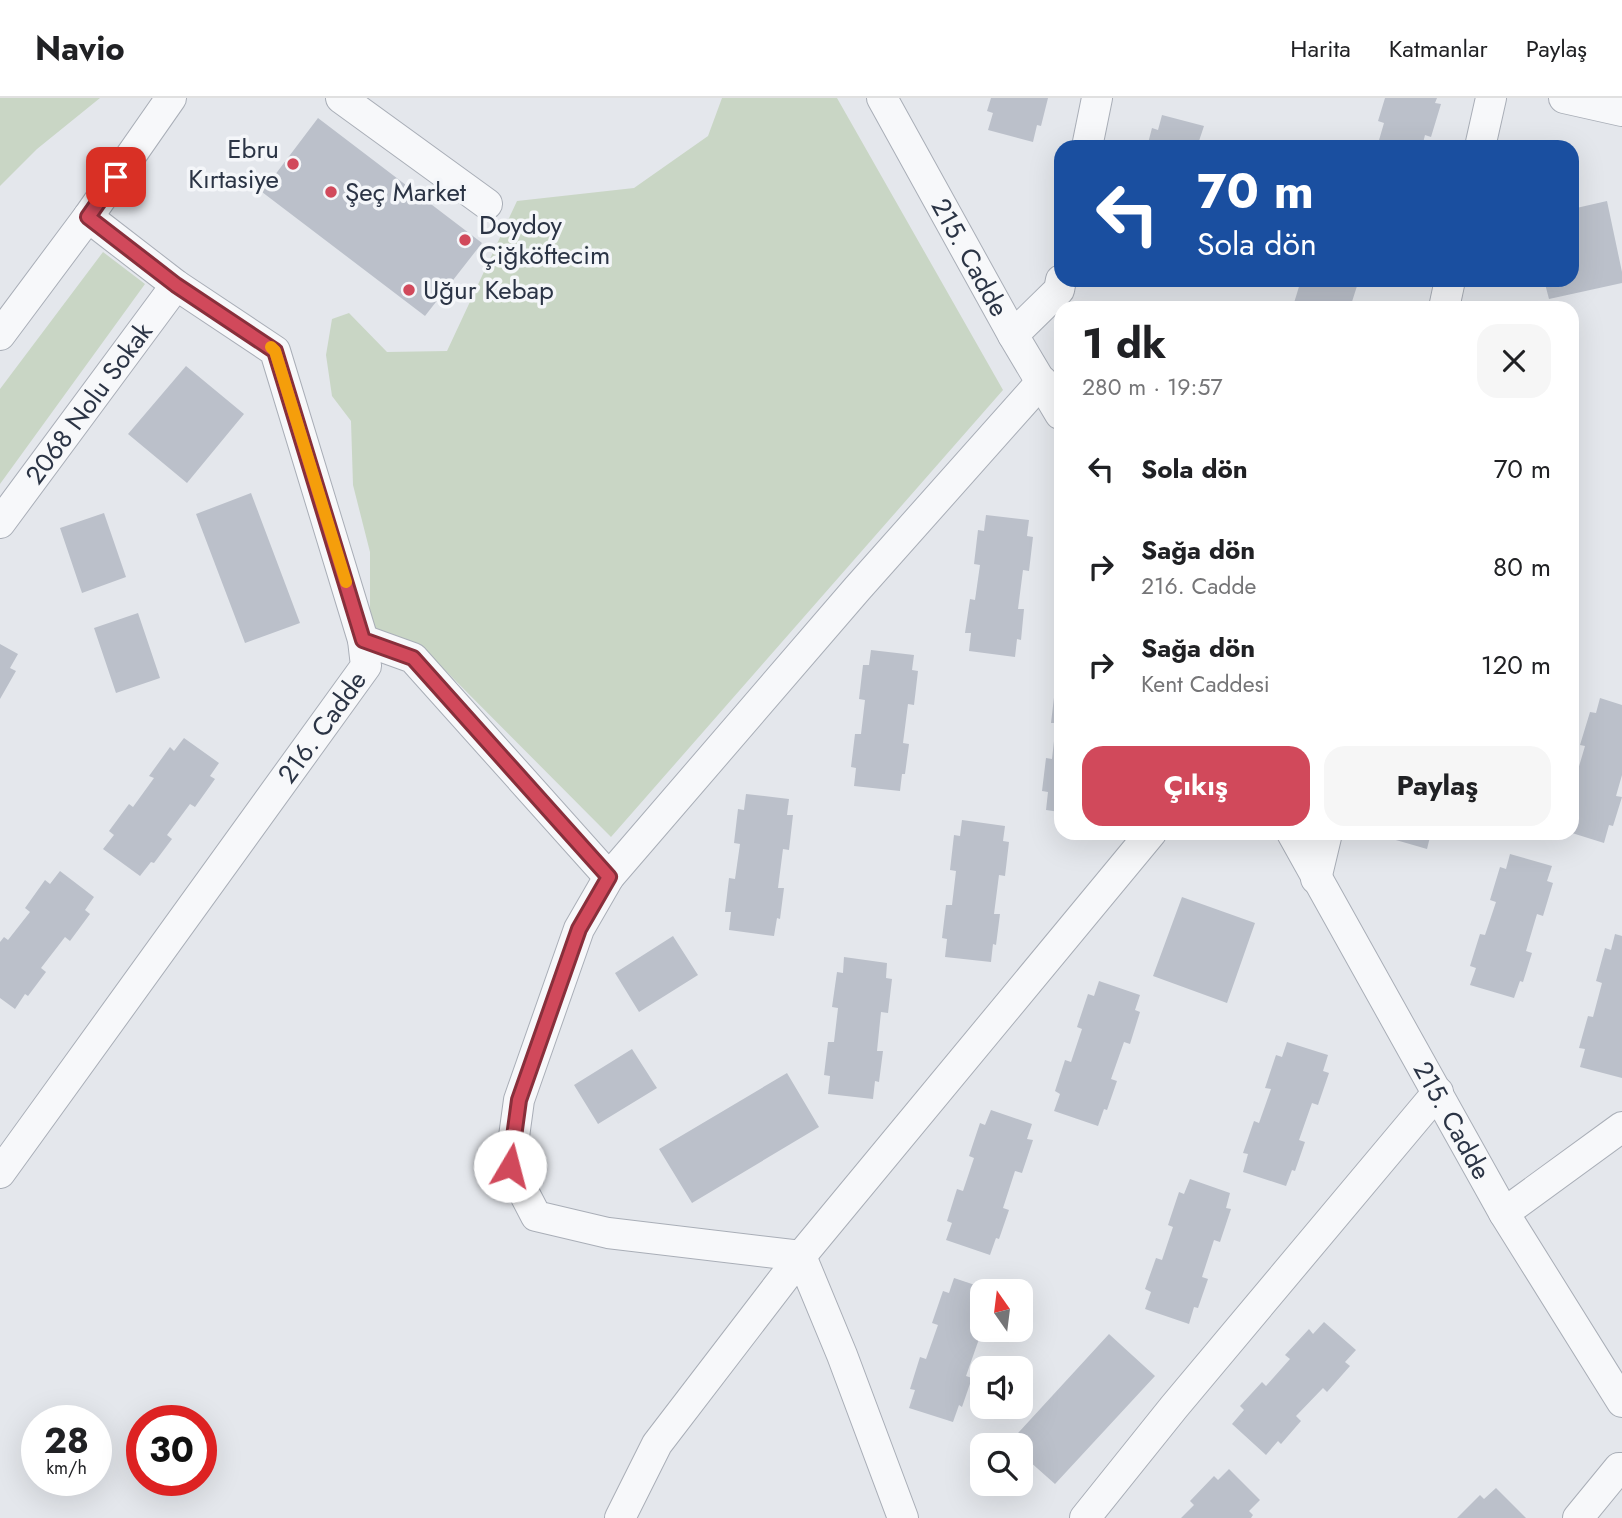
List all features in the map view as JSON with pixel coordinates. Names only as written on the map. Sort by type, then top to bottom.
[{"type":"street","points":[[0,335],[172,98]]},
{"type":"street","points":[[341,98],[487,204]]},
{"type":"street","name":"215. Cadde","points":[[882,98],[1013,335],[1054,403]]},
{"type":"street","points":[[1088,140],[1097,98]]},
{"type":"street","points":[[1482,140],[1491,98]]},
{"type":"street","points":[[1564,98],[1622,111]]},
{"type":"street","name":"216. Cadde","points":[[0,1173],[366,666],[363,640],[275,351],[176,285],[88,217]]},
{"type":"street","name":"2068 Nolu Sokak","points":[[0,523],[176,285]]},
{"type":"street","points":[[1013,335],[1060,287]]},
{"type":"street","points":[[801,1256],[608,1233],[536,1216],[510,1166],[519,1100],[579,929],[609,877],[866,578],[1042,381]]},
{"type":"street","points":[[363,640],[413,658],[609,877]]},
{"type":"street","points":[[620,1518],[657,1444],[801,1256],[1145,840]]},
{"type":"street","name":"215. Cadde","points":[[1296,840],[1504,1213],[1622,1402]]},
{"type":"street","points":[[1316,879],[1325,840]]},
{"type":"street","points":[[1085,1518],[1174,1407],[1438,1092]]},
{"type":"street","points":[[1504,1213],[1622,1127]]},
{"type":"street","points":[[801,1256],[842,1355],[903,1518]]},
{"type":"street","points":[[1578,1518],[1619,1468],[1622,1468]]},
{"type":"green space","points":[[0,98],[100,98],[37,149],[0,186]]},
{"type":"green space","points":[[722,98],[837,98],[1003,390],[611,837],[420,645],[370,628],[370,552],[353,485],[351,421],[332,396],[326,355],[332,319],[349,313],[387,352],[447,351],[517,201],[634,188],[708,136]]},
{"type":"green space","points":[[103,252],[145,284],[0,484],[0,389]]},
{"type":"building","points":[[991,98],[1048,98],[1041,126],[1037,125],[1033,142],[988,130],[993,113],[987,111]]},
{"type":"building","points":[[1385,98],[1437,98],[1435,103],[1441,104],[1431,137],[1425,135],[1424,140],[1379,140],[1384,123],[1378,121]]},
{"type":"building","points":[[1162,115],[1204,126],[1199,140],[1149,140],[1152,128],[1158,130]]},
{"type":"building","points":[[318,118],[482,243],[425,316],[262,192]]},
{"type":"building","points":[[1607,201],[1622,283],[1549,299],[1546,287],[1579,287],[1579,207]]},
{"type":"building","points":[[1299,287],[1357,287],[1352,301],[1295,301]]},
{"type":"building","points":[[186,366],[244,414],[187,483],[128,434]]},
{"type":"building","points":[[251,493],[300,623],[245,643],[196,514]]},
{"type":"building","points":[[104,513],[126,577],[82,593],[60,528]]},
{"type":"building","points":[[986,515],[1029,520],[1027,536],[1033,537],[1029,571],[1023,570],[1018,609],[1024,609],[1021,640],[1017,639],[1015,657],[969,651],[971,633],[965,633],[970,599],[975,600],[980,565],[974,564],[978,530],[984,531]]},
{"type":"building","points":[[138,613],[160,678],[116,693],[94,628]]},
{"type":"building","points":[[0,644],[18,654],[10,668],[16,671],[0,699]]},
{"type":"building","points":[[871,650],[914,655],[912,670],[918,671],[914,705],[908,704],[903,743],[909,744],[900,791],[854,786],[856,768],[851,767],[855,734],[861,734],[865,700],[859,699],[863,665],[869,665]]},
{"type":"building","points":[[1054,698],[1054,723],[1051,723]]},
{"type":"building","points":[[1600,698],[1622,705],[1622,775],[1616,796],[1622,797],[1613,826],[1609,825],[1604,843],[1579,835],[1579,766],[1585,746],[1580,745],[1590,712],[1596,713]]},
{"type":"building","points":[[184,738],[219,763],[210,776],[215,779],[195,807],[190,804],[167,835],[172,839],[140,876],[103,849],[114,835],[109,831],[129,804],[133,807],[154,778],[149,776],[170,747],[174,751]]},
{"type":"building","points":[[1054,741],[1054,811],[1046,810],[1048,792],[1042,791],[1046,758],[1052,759]]},
{"type":"building","points":[[746,794],[789,799],[787,815],[793,815],[789,850],[783,849],[778,888],[784,888],[780,919],[777,918],[774,936],[729,930],[731,912],[725,912],[729,878],[735,879],[740,844],[734,843],[738,809],[744,810]]},
{"type":"building","points":[[962,820],[1005,826],[1003,841],[1009,842],[1005,876],[999,875],[994,914],[1000,914],[991,962],[945,957],[947,939],[942,938],[946,905],[952,905],[956,871],[950,870],[954,835],[960,836]]},
{"type":"building","points":[[1396,840],[1429,840],[1427,849]]},
{"type":"building","points":[[1510,854],[1552,866],[1547,881],[1553,883],[1543,916],[1537,914],[1526,951],[1532,953],[1523,982],[1520,981],[1514,998],[1470,985],[1476,968],[1470,966],[1480,934],[1485,935],[1496,902],[1490,900],[1500,867],[1506,869]]},
{"type":"building","points":[[60,871],[94,897],[85,910],[90,914],[70,941],[65,937],[41,968],[46,972],[15,1009],[0,998],[0,942],[4,937],[8,940],[30,912],[25,908],[45,880],[50,884]]},
{"type":"building","points":[[1182,897],[1255,923],[1227,1003],[1153,976]]},
{"type":"building","points":[[1615,934],[1622,936],[1622,1078],[1580,1067],[1585,1049],[1579,1048],[1588,1016],[1593,1017],[1602,983],[1596,981],[1605,948],[1611,950]]},
{"type":"building","points":[[673,936],[698,975],[639,1012],[615,973]]},
{"type":"building","points":[[844,957],[887,963],[886,978],[892,979],[888,1013],[881,1012],[877,1051],[883,1051],[879,1082],[875,1081],[873,1099],[828,1094],[830,1076],[824,1075],[828,1042],[834,1042],[838,1008],[832,1007],[837,972],[843,973]]},
{"type":"building","points":[[1099,981],[1140,995],[1135,1010],[1140,1012],[1130,1044],[1124,1042],[1111,1079],[1117,1081],[1098,1126],[1054,1111],[1060,1094],[1055,1091],[1065,1060],[1071,1062],[1082,1029],[1077,1027],[1088,994],[1094,996]]},
{"type":"building","points":[[1287,1042],[1328,1055],[1323,1071],[1329,1073],[1318,1105],[1312,1103],[1299,1140],[1305,1142],[1295,1171],[1292,1170],[1286,1186],[1243,1172],[1248,1154],[1243,1153],[1254,1121],[1259,1123],[1271,1089],[1265,1088],[1276,1055],[1282,1057]]},
{"type":"building","points":[[632,1049],[657,1088],[598,1124],[574,1085]]},
{"type":"building","points":[[787,1073],[819,1127],[692,1203],[659,1149]]},
{"type":"building","points":[[991,1110],[1032,1124],[1027,1139],[1033,1140],[1022,1173],[1015,1171],[1003,1208],[1009,1210],[990,1255],[946,1240],[952,1223],[947,1221],[957,1189],[963,1191],[974,1158],[969,1156],[980,1123],[985,1125]]},
{"type":"building","points":[[1190,1179],[1230,1193],[1226,1208],[1231,1209],[1220,1242],[1214,1240],[1202,1277],[1208,1279],[1189,1324],[1145,1309],[1151,1292],[1145,1289],[1156,1258],[1162,1260],[1173,1227],[1168,1225],[1179,1192],[1184,1194]]},
{"type":"building","points":[[954,1278],[970,1283],[970,1342],[978,1342],[973,1356],[970,1356],[966,1376],[970,1377],[970,1384],[962,1407],[959,1405],[953,1422],[909,1408],[915,1390],[910,1389],[920,1357],[926,1359],[938,1325],[932,1323],[943,1291],[949,1293]]},
{"type":"building","points":[[1324,1322],[1356,1350],[1345,1362],[1350,1366],[1327,1392],[1323,1388],[1296,1416],[1301,1421],[1281,1444],[1278,1441],[1266,1455],[1232,1424],[1244,1410],[1240,1406],[1262,1382],[1266,1386],[1290,1359],[1285,1355],[1309,1329],[1313,1334]]},
{"type":"building","points":[[1109,1334],[1155,1376],[1055,1484],[1033,1465],[1033,1433],[1018,1433]]},
{"type":"building","points":[[1229,1469],[1260,1500],[1249,1511],[1253,1515],[1251,1518],[1181,1518],[1194,1505],[1190,1501],[1214,1476],[1218,1480]]},
{"type":"building","points":[[1496,1488],[1526,1518],[1457,1518],[1480,1495],[1484,1499]]},
{"type":"slow traffic","points":[[271,347],[275,351],[346,582]]},
{"type":"place","name":"Ebru Kırtasiye","points":[[293,164]]},
{"type":"place","name":"Şeç Market","points":[[331,192]]},
{"type":"place","name":"Doydoy Çiğköftecim","points":[[465,240]]},
{"type":"place","name":"Uğur Kebap","points":[[409,290]]},
{"type":"route","points":[[116,177],[88,217],[176,285],[275,351],[363,640],[413,658],[609,877],[579,929],[519,1100],[510,1166]]}]
